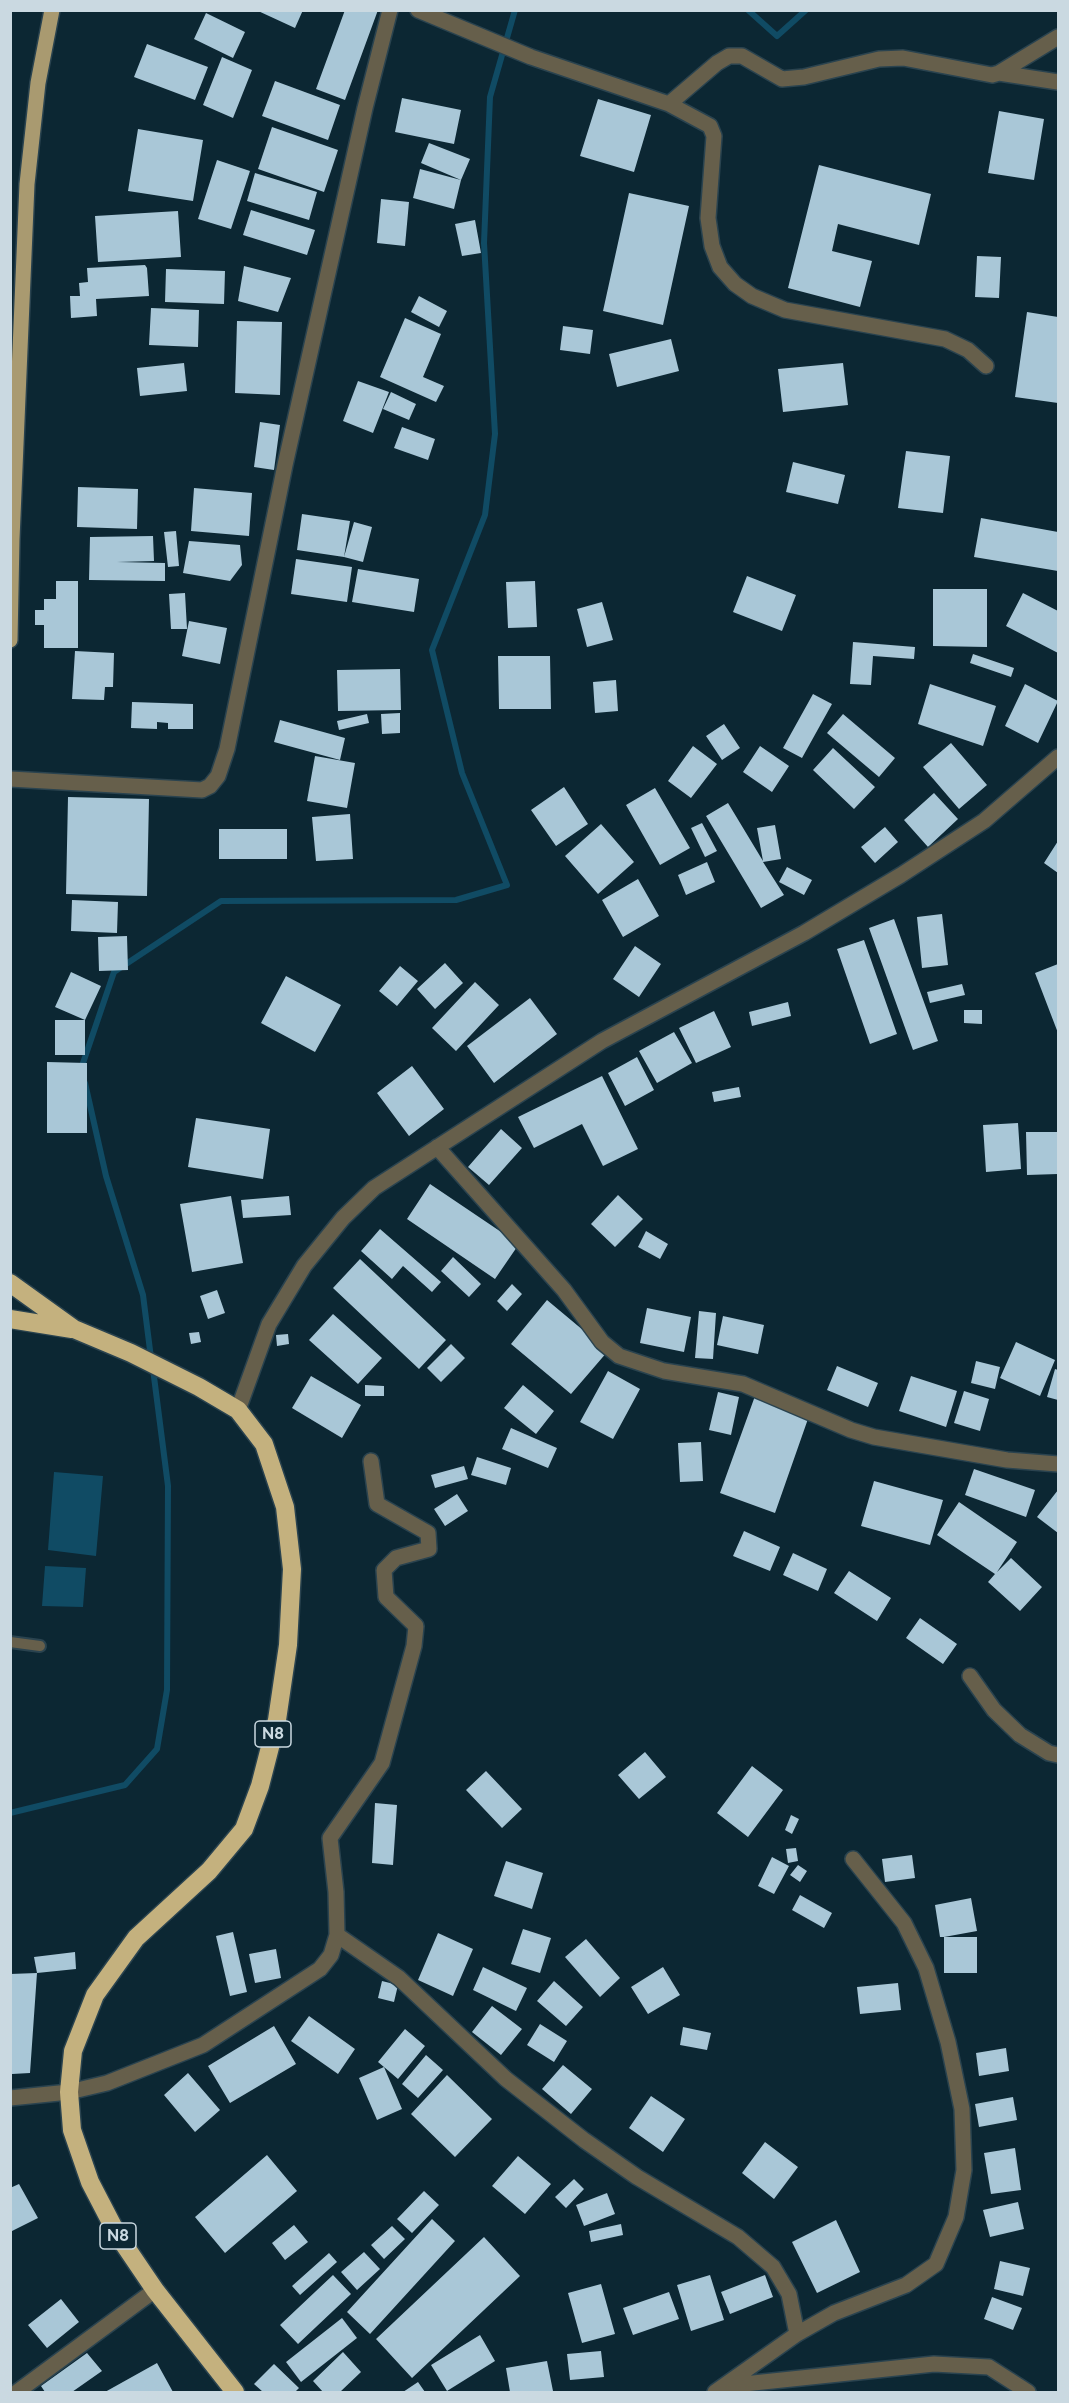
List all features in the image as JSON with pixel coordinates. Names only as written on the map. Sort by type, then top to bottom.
[{"type":"highway","name":"N8","points":[[10,1283],[74,1329],[131,1353],[199,1387],[238,1410],[264,1444],[285,1507],[292,1569],[288,1645],[277,1720],[260,1786],[244,1829],[209,1871],[136,1938],[95,1995],[73,2051],[69,2092],[72,2130],[90,2182],[117,2234],[155,2290],[235,2392]]},
{"type":"highway","name":"N8","points":[[10,1319],[74,1329]]},
{"type":"main road","points":[[10,640],[27,184],[38,83],[52,10]]},
{"type":"street","points":[[10,779],[202,790],[210,786],[218,776],[227,749],[285,465],[365,108],[390,10]]},
{"type":"street","points":[[418,10],[531,57],[669,104],[710,126],[713,130],[708,218],[712,246],[720,267],[735,284],[753,296],[784,309],[945,339],[968,351],[986,366]]},
{"type":"street","points":[[999,73],[1059,37]]},
{"type":"street","points":[[669,104],[717,63],[729,57],[742,56],[782,79],[804,77],[879,60],[903,58],[985,75],[999,73],[1059,82]]},
{"type":"street","points":[[238,1410],[269,1324],[304,1266],[343,1218],[374,1188],[602,1041],[804,933],[901,875],[984,821],[1059,757]]},
{"type":"street","points":[[437,1147],[564,1290],[602,1342],[619,1356],[664,1371],[743,1383],[851,1430],[874,1437],[1007,1460],[1059,1464]]},
{"type":"street","points":[[10,2098],[69,2092],[107,2082],[203,2044],[320,1969],[331,1955],[337,1935],[336,1892],[330,1838],[382,1763],[414,1646],[416,1626],[386,1597],[384,1570],[396,1558],[429,1549],[428,1533],[377,1504],[371,1461]]},
{"type":"street","points":[[970,1676],[994,1710],[1020,1735],[1049,1753],[1059,1755]]},
{"type":"street","points":[[719,2389],[797,2334],[834,2313],[906,2285],[936,2264],[956,2217],[963,2170],[962,2109],[948,2042],[926,1968],[904,1923],[854,1859]]},
{"type":"street","points":[[337,1935],[399,1978],[506,2079],[584,2140],[637,2177],[738,2237],[773,2267],[789,2294],[797,2334]]},
{"type":"street","points":[[17,2392],[155,2290]]},
{"type":"street","points":[[719,2389],[934,2364],[989,2367],[1028,2392]]},
{"type":"lane","points":[[10,1642],[40,1646]]},
{"type":"water","points":[[54,1472],[103,1476],[96,1556],[48,1550]]},
{"type":"water","points":[[45,1566],[86,1568],[83,1607],[42,1606]]},
{"type":"building","points":[[256,10],[303,10],[295,28]]},
{"type":"building","points":[[345,10],[378,10],[345,100],[316,89]]},
{"type":"building","points":[[206,13],[245,32],[233,58],[194,39]]},
{"type":"building","points":[[147,44],[208,67],[195,100],[134,77]]},
{"type":"building","points":[[222,57],[252,70],[233,118],[203,105]]},
{"type":"building","points":[[275,81],[340,105],[328,140],[262,116]]},
{"type":"building","points":[[402,98],[461,110],[454,144],[395,132]]},
{"type":"building","points":[[598,99],[651,115],[634,172],[580,156]]},
{"type":"building","points":[[999,111],[1044,119],[1034,180],[988,173]]},
{"type":"building","points":[[272,127],[338,150],[324,192],[258,169]]},
{"type":"building","points":[[138,129],[203,140],[193,201],[128,191]]},
{"type":"building","points":[[429,143],[470,159],[461,180],[421,163]]},
{"type":"building","points":[[217,160],[250,171],[231,229],[198,219]]},
{"type":"building","points":[[819,165],[931,194],[919,245],[838,224],[832,251],[872,261],[860,307],[788,288]]},
{"type":"building","points":[[420,169],[461,180],[454,209],[413,198]]},
{"type":"building","points":[[255,173],[317,192],[309,220],[247,201]]},
{"type":"building","points":[[629,193],[689,206],[663,325],[603,311]]},
{"type":"building","points":[[381,199],[409,202],[405,246],[377,243]]},
{"type":"building","points":[[251,210],[315,230],[307,255],[243,235]]},
{"type":"building","points":[[178,211],[181,257],[98,262],[95,216]]},
{"type":"building","points":[[475,220],[481,253],[462,256],[455,224]]},
{"type":"building","points":[[977,256],[1001,257],[999,298],[975,297]]},
{"type":"building","points":[[145,265],[149,296],[96,299],[97,316],[71,318],[70,296],[80,296],[79,283],[88,282],[87,268]]},
{"type":"building","points":[[244,266],[291,278],[278,312],[238,301]]},
{"type":"building","points":[[166,269],[225,271],[224,304],[165,302]]},
{"type":"building","points":[[419,296],[447,311],[439,327],[411,312]]},
{"type":"building","points":[[151,308],[199,310],[198,347],[149,345]]},
{"type":"building","points":[[1027,312],[1058,317],[1058,403],[1015,397]]},
{"type":"building","points":[[405,318],[441,334],[423,377],[444,386],[436,402],[380,377]]},
{"type":"building","points":[[237,321],[282,322],[280,395],[235,393]]},
{"type":"building","points":[[563,326],[593,330],[590,354],[560,350]]},
{"type":"building","points":[[671,339],[679,371],[617,387],[609,354]]},
{"type":"building","points":[[184,363],[187,391],[140,396],[137,368]]},
{"type":"building","points":[[843,363],[848,405],[783,412],[778,369]]},
{"type":"building","points":[[358,381],[389,392],[373,433],[343,421]]},
{"type":"building","points":[[391,392],[416,404],[409,420],[383,409]]},
{"type":"building","points":[[260,422],[280,425],[274,470],[254,467]]},
{"type":"building","points":[[402,427],[435,439],[428,460],[394,448]]},
{"type":"building","points":[[906,451],[950,456],[943,513],[898,508]]},
{"type":"building","points":[[793,462],[845,475],[838,504],[786,492]]},
{"type":"building","points":[[78,487],[138,489],[137,529],[77,527]]},
{"type":"building","points":[[194,488],[252,493],[249,536],[191,531]]},
{"type":"building","points":[[302,514],[350,521],[344,557],[297,550]]},
{"type":"building","points":[[981,518],[1058,532],[1058,571],[974,557]]},
{"type":"building","points":[[354,522],[372,527],[363,562],[344,557]]},
{"type":"building","points":[[176,531],[179,566],[168,567],[164,532]]},
{"type":"building","points":[[153,536],[154,561],[117,562],[165,563],[165,581],[89,580],[90,537]]},
{"type":"building","points":[[189,541],[240,545],[242,565],[230,581],[183,573]]},
{"type":"building","points":[[296,559],[352,567],[347,602],[291,594]]},
{"type":"building","points":[[358,569],[419,579],[414,612],[352,602]]},
{"type":"building","points":[[747,576],[796,595],[782,631],[733,612]]},
{"type":"building","points":[[56,581],[78,581],[78,648],[44,648],[44,625],[35,625],[35,610],[44,610],[44,599],[56,599]]},
{"type":"building","points":[[535,581],[537,627],[508,628],[506,582]]},
{"type":"building","points":[[933,589],[987,589],[987,647],[933,646]]},
{"type":"building","points":[[185,593],[187,629],[171,629],[169,594]]},
{"type":"building","points":[[1023,593],[1058,611],[1058,653],[1006,626]]},
{"type":"building","points":[[602,602],[613,640],[587,647],[577,609]]},
{"type":"building","points":[[189,621],[227,628],[220,664],[182,656]]},
{"type":"building","points":[[853,642],[915,647],[914,659],[873,656],[871,685],[850,684]]},
{"type":"building","points":[[75,651],[114,653],[113,687],[105,687],[104,700],[72,699]]},
{"type":"building","points":[[973,654],[1014,668],[1011,677],[970,663]]},
{"type":"building","points":[[498,656],[550,656],[551,709],[499,709]]},
{"type":"building","points":[[400,669],[401,710],[338,711],[337,670]]},
{"type":"building","points":[[616,680],[618,711],[595,713],[593,682]]},
{"type":"building","points":[[930,684],[996,706],[983,746],[918,724]]},
{"type":"building","points":[[1025,684],[1058,701],[1038,743],[1005,726]]},
{"type":"building","points":[[813,694],[832,704],[802,758],[783,748]]},
{"type":"building","points":[[132,702],[193,704],[193,729],[168,729],[168,723],[157,722],[157,729],[131,728]]},
{"type":"building","points":[[400,713],[400,733],[382,734],[381,714]]},
{"type":"building","points":[[367,714],[369,723],[339,730],[337,721]]},
{"type":"building","points":[[843,714],[895,758],[879,777],[827,733]]},
{"type":"building","points":[[280,720],[345,738],[340,760],[274,742]]},
{"type":"building","points":[[724,724],[740,748],[722,760],[706,736]]},
{"type":"building","points":[[951,743],[987,785],[959,809],[923,767]]},
{"type":"building","points":[[693,746],[717,764],[691,798],[668,781]]},
{"type":"building","points":[[760,746],[789,766],[772,792],[743,772]]},
{"type":"building","points":[[833,748],[875,787],[854,809],[813,770]]},
{"type":"building","points":[[315,756],[355,763],[347,808],[307,801]]},
{"type":"building","points":[[564,787],[588,824],[556,846],[531,810]]},
{"type":"building","points":[[655,788],[690,848],[660,865],[626,805]]},
{"type":"building","points":[[934,793],[958,819],[928,847],[904,820]]},
{"type":"building","points":[[68,797],[149,799],[147,896],[66,894]]},
{"type":"building","points":[[728,803],[763,861],[757,828],[775,825],[781,859],[763,862],[784,895],[761,908],[706,816]]},
{"type":"building","points":[[350,814],[353,859],[316,861],[312,817]]},
{"type":"building","points":[[702,823],[717,851],[705,857],[691,828]]},
{"type":"building","points":[[601,824],[634,862],[598,894],[565,856]]},
{"type":"building","points":[[885,827],[898,842],[875,863],[861,847]]},
{"type":"building","points":[[219,829],[287,829],[287,859],[219,859]]},
{"type":"building","points":[[1058,841],[1058,873],[1044,863]]},
{"type":"building","points":[[707,862],[715,882],[686,895],[678,875]]},
{"type":"building","points":[[787,867],[812,880],[804,895],[779,882]]},
{"type":"building","points":[[638,879],[659,916],[623,937],[602,900]]},
{"type":"building","points":[[72,900],[118,902],[117,933],[71,931]]},
{"type":"building","points":[[942,914],[948,965],[922,968],[917,917]]},
{"type":"building","points":[[894,919],[938,1041],[913,1050],[869,928]]},
{"type":"building","points":[[127,936],[128,970],[99,971],[98,937]]},
{"type":"building","points":[[864,940],[897,1034],[870,1044],[837,949]]},
{"type":"building","points":[[635,946],[661,964],[639,997],[613,979]]},
{"type":"building","points":[[445,963],[463,983],[435,1009],[417,989]]},
{"type":"building","points":[[1058,964],[1058,1033],[1035,973]]},
{"type":"building","points":[[400,966],[418,981],[397,1006],[379,991]]},
{"type":"building","points":[[71,972],[101,986],[85,1020],[55,1007]]},
{"type":"building","points":[[286,976],[341,1005],[315,1052],[261,1023]]},
{"type":"building","points":[[475,982],[499,1005],[456,1051],[432,1028]]},
{"type":"building","points":[[962,984],[965,995],[930,1003],[927,992]]},
{"type":"building","points":[[530,998],[557,1034],[494,1083],[467,1046]]},
{"type":"building","points":[[788,1002],[791,1016],[752,1026],[749,1012]]},
{"type":"building","points":[[964,1010],[982,1010],[982,1024],[964,1023]]},
{"type":"building","points":[[714,1011],[731,1047],[696,1063],[679,1028]]},
{"type":"building","points":[[55,1020],[85,1020],[85,1055],[55,1055]]},
{"type":"building","points":[[674,1032],[692,1063],[657,1083],[639,1051]]},
{"type":"building","points":[[637,1057],[654,1090],[625,1106],[608,1073]]},
{"type":"building","points":[[47,1062],[87,1063],[87,1133],[47,1133]]},
{"type":"building","points":[[412,1066],[444,1109],[409,1136],[377,1093]]},
{"type":"building","points":[[602,1076],[638,1149],[603,1166],[582,1124],[534,1148],[518,1117]]},
{"type":"building","points":[[739,1087],[741,1097],[714,1102],[712,1092]]},
{"type":"building","points":[[196,1118],[270,1129],[263,1179],[188,1167]]},
{"type":"building","points":[[1018,1123],[1021,1169],[986,1172],[983,1125]]},
{"type":"building","points":[[501,1129],[522,1148],[489,1185],[468,1167]]},
{"type":"building","points":[[1026,1132],[1058,1132],[1058,1174],[1027,1175]]},
{"type":"building","points":[[430,1184],[519,1244],[495,1279],[407,1219]]},
{"type":"building","points":[[618,1195],[643,1219],[615,1247],[591,1224]]},
{"type":"building","points":[[231,1196],[243,1263],[192,1272],[180,1204]]},
{"type":"building","points":[[289,1196],[291,1215],[243,1218],[241,1200]]},
{"type":"building","points":[[380,1229],[441,1282],[432,1292],[403,1266],[392,1279],[361,1251]]},
{"type":"building","points":[[646,1231],[668,1244],[660,1259],[638,1247]]},
{"type":"building","points":[[453,1257],[481,1284],[469,1297],[441,1271]]},
{"type":"building","points":[[360,1259],[446,1340],[419,1369],[333,1288]]},
{"type":"building","points":[[512,1284],[522,1294],[507,1311],[497,1301]]},
{"type":"building","points":[[217,1290],[225,1313],[208,1319],[200,1296]]},
{"type":"building","points":[[547,1300],[608,1351],[571,1394],[511,1344]]},
{"type":"building","points":[[647,1308],[691,1317],[684,1352],[640,1343]]},
{"type":"building","points":[[699,1311],[716,1313],[713,1359],[695,1358]]},
{"type":"building","points":[[333,1314],[382,1358],[358,1384],[309,1340]]},
{"type":"building","points":[[723,1316],[764,1325],[758,1354],[717,1345]]},
{"type":"building","points":[[199,1332],[201,1342],[191,1344],[189,1333]]},
{"type":"building","points":[[288,1334],[289,1344],[277,1346],[276,1335]]},
{"type":"building","points":[[1016,1342],[1055,1360],[1040,1396],[1000,1378]]},
{"type":"building","points":[[451,1344],[465,1358],[441,1382],[427,1368]]},
{"type":"building","points":[[976,1361],[1000,1367],[995,1389],[971,1383]]},
{"type":"building","points":[[837,1366],[878,1383],[868,1407],[827,1390]]},
{"type":"building","points":[[1055,1369],[1058,1370],[1058,1400],[1047,1397]]},
{"type":"building","points":[[608,1371],[640,1389],[613,1439],[580,1422]]},
{"type":"building","points":[[311,1376],[361,1405],[342,1438],[292,1408]]},
{"type":"building","points":[[911,1376],[957,1391],[946,1427],[899,1411]]},
{"type":"building","points":[[365,1385],[384,1386],[384,1396],[365,1396]]},
{"type":"building","points":[[523,1385],[554,1411],[536,1434],[504,1408]]},
{"type":"building","points":[[964,1391],[989,1399],[980,1431],[954,1423]]},
{"type":"building","points":[[718,1392],[739,1397],[731,1435],[709,1430]]},
{"type":"building","points":[[755,1396],[809,1416],[775,1513],[720,1493]]},
{"type":"building","points":[[511,1428],[557,1448],[548,1468],[502,1449]]},
{"type":"building","points":[[701,1442],[703,1481],[680,1482],[678,1443]]},
{"type":"building","points":[[477,1457],[511,1468],[506,1485],[471,1475]]},
{"type":"building","points":[[464,1466],[468,1479],[435,1488],[431,1475]]},
{"type":"building","points":[[974,1469],[1035,1490],[1026,1517],[965,1495]]},
{"type":"building","points":[[874,1481],[943,1500],[930,1545],[861,1526]]},
{"type":"building","points":[[1058,1490],[1058,1533],[1037,1517]]},
{"type":"building","points":[[457,1494],[468,1511],[445,1526],[434,1509]]},
{"type":"building","points":[[959,1502],[1017,1542],[997,1572],[1011,1558],[1042,1587],[1020,1611],[988,1582],[995,1574],[937,1535]]},
{"type":"building","points":[[744,1531],[780,1547],[770,1571],[733,1556]]},
{"type":"building","points":[[793,1553],[827,1569],[818,1591],[783,1575]]},
{"type":"building","points":[[849,1571],[891,1598],[877,1621],[834,1593]]},
{"type":"building","points":[[920,1618],[957,1644],[943,1664],[906,1638]]},
{"type":"building","points":[[645,1752],[666,1777],[639,1799],[618,1775]]},
{"type":"building","points":[[752,1766],[783,1790],[748,1837],[717,1813]]},
{"type":"building","points":[[486,1771],[522,1809],[502,1828],[466,1790]]},
{"type":"building","points":[[375,1803],[397,1805],[393,1865],[372,1863]]},
{"type":"building","points":[[791,1815],[799,1819],[792,1834],[785,1830]]},
{"type":"building","points":[[796,1848],[798,1861],[788,1863],[786,1849]]},
{"type":"building","points":[[912,1855],[915,1878],[885,1882],[882,1859]]},
{"type":"building","points":[[772,1857],[789,1866],[774,1894],[758,1886]]},
{"type":"building","points":[[506,1861],[543,1873],[532,1909],[494,1896]]},
{"type":"building","points":[[798,1865],[807,1871],[800,1882],[790,1875]]},
{"type":"building","points":[[800,1895],[832,1913],[824,1928],[792,1910]]},
{"type":"building","points":[[971,1898],[977,1931],[940,1937],[935,1905]]},
{"type":"building","points":[[523,1929],[551,1938],[540,1973],[511,1964]]},
{"type":"building","points":[[233,1932],[247,1992],[230,1996],[216,1936]]},
{"type":"building","points":[[438,1933],[473,1949],[453,1996],[418,1980]]},
{"type":"building","points":[[944,1937],[977,1937],[977,1973],[944,1973]]},
{"type":"building","points":[[586,1939],[620,1978],[600,1997],[565,1957]]},
{"type":"building","points":[[276,1949],[281,1978],[255,1983],[249,1954]]},
{"type":"building","points":[[75,1952],[76,1969],[37,1973],[34,1957]]},
{"type":"building","points":[[483,1967],[527,1988],[516,2011],[473,1990]]},
{"type":"building","points":[[663,1967],[680,1995],[648,2014],[631,1987]]},
{"type":"building","points":[[37,1973],[30,2073],[12,2074],[10,1974]]},
{"type":"building","points":[[382,1981],[398,1985],[394,2002],[378,1998]]},
{"type":"building","points":[[554,1981],[583,2007],[566,2026],[537,2001]]},
{"type":"building","points":[[898,1983],[901,2010],[860,2014],[857,1987]]},
{"type":"building","points":[[492,2006],[522,2029],[501,2055],[472,2032]]},
{"type":"building","points":[[309,2016],[355,2049],[338,2074],[291,2041]]},
{"type":"building","points":[[540,2024],[567,2041],[554,2062],[527,2045]]},
{"type":"building","points":[[274,2026],[296,2064],[230,2103],[208,2066]]},
{"type":"building","points":[[683,2027],[711,2033],[707,2050],[680,2045]]},
{"type":"building","points":[[405,2029],[425,2046],[398,2079],[378,2062]]},
{"type":"building","points":[[1006,2048],[1009,2071],[979,2076],[976,2053]]},
{"type":"building","points":[[426,2055],[443,2070],[418,2098],[402,2084]]},
{"type":"building","points":[[563,2065],[592,2089],[571,2114],[542,2089]]},
{"type":"building","points":[[384,2067],[402,2109],[377,2120],[359,2078]]},
{"type":"building","points":[[188,2073],[220,2110],[195,2132],[164,2095]]},
{"type":"building","points":[[447,2075],[492,2119],[455,2157],[411,2114]]},
{"type":"building","points":[[651,2096],[685,2119],[663,2152],[629,2128]]},
{"type":"building","points":[[1013,2097],[1017,2120],[979,2127],[975,2104]]},
{"type":"building","points":[[765,2142],[798,2167],[774,2199],[742,2173]]},
{"type":"building","points":[[1015,2148],[1021,2190],[991,2194],[984,2153]]},
{"type":"building","points":[[267,2155],[297,2191],[225,2253],[195,2217]]},
{"type":"building","points":[[518,2156],[551,2184],[525,2214],[492,2186]]},
{"type":"building","points":[[574,2179],[584,2189],[566,2208],[555,2197]]},
{"type":"building","points":[[19,2184],[38,2218],[10,2232],[10,2188]]},
{"type":"building","points":[[424,2191],[439,2205],[412,2233],[397,2219]]},
{"type":"building","points":[[607,2193],[615,2214],[584,2226],[576,2205]]},
{"type":"building","points":[[1018,2202],[1024,2229],[990,2237],[983,2210]]},
{"type":"building","points":[[432,2219],[455,2241],[370,2334],[347,2312]]},
{"type":"building","points":[[836,2220],[860,2272],[817,2293],[792,2242]]},
{"type":"building","points":[[621,2224],[623,2235],[591,2242],[589,2231]]},
{"type":"building","points":[[294,2225],[308,2242],[285,2260],[272,2243]]},
{"type":"building","points":[[392,2226],[405,2239],[384,2259],[371,2245]]},
{"type":"building","points":[[484,2237],[520,2276],[412,2378],[376,2339]]},
{"type":"building","points":[[364,2252],[380,2269],[357,2290],[341,2272]]},
{"type":"building","points":[[329,2253],[337,2262],[300,2295],[292,2286]]},
{"type":"building","points":[[1000,2261],[1030,2268],[1023,2296],[994,2289]]},
{"type":"building","points":[[333,2275],[351,2294],[298,2344],[280,2325]]},
{"type":"building","points":[[710,2275],[724,2320],[691,2331],[677,2285]]},
{"type":"building","points":[[765,2275],[773,2297],[730,2314],[721,2292]]},
{"type":"building","points":[[601,2284],[615,2334],[582,2343],[568,2293]]},
{"type":"building","points":[[669,2292],[679,2319],[633,2335],[623,2308]]},
{"type":"building","points":[[992,2297],[1022,2308],[1013,2330],[984,2319]]},
{"type":"building","points":[[61,2299],[79,2322],[47,2348],[28,2325]]},
{"type":"building","points":[[342,2318],[357,2338],[301,2382],[286,2362]]},
{"type":"building","points":[[480,2335],[495,2361],[447,2391],[431,2365]]},
{"type":"building","points":[[601,2351],[604,2377],[570,2380],[567,2354]]},
{"type":"building","points":[[343,2352],[361,2372],[340,2392],[323,2392],[313,2381]]},
{"type":"building","points":[[87,2353],[102,2371],[72,2392],[45,2392],[41,2386]]},
{"type":"building","points":[[547,2361],[553,2391],[510,2392],[506,2368]]},
{"type":"building","points":[[157,2363],[173,2392],[105,2392]]},
{"type":"building","points":[[274,2364],[299,2388],[295,2392],[263,2392],[254,2384]]},
{"type":"building","points":[[418,2382],[425,2392],[403,2392]]},
{"type":"waterway","points":[[82,1070],[114,972],[221,901],[456,900],[507,885],[462,773],[432,650],[485,515],[495,434],[484,243],[490,97],[515,10]]},
{"type":"waterway","points":[[748,10],[777,36],[806,10]]},
{"type":"waterway","points":[[85,1083],[106,1176],[143,1295],[151,1358]]},
{"type":"waterway","points":[[10,1813],[125,1785],[157,1749],[167,1690],[168,1486],[153,1369]]}]
